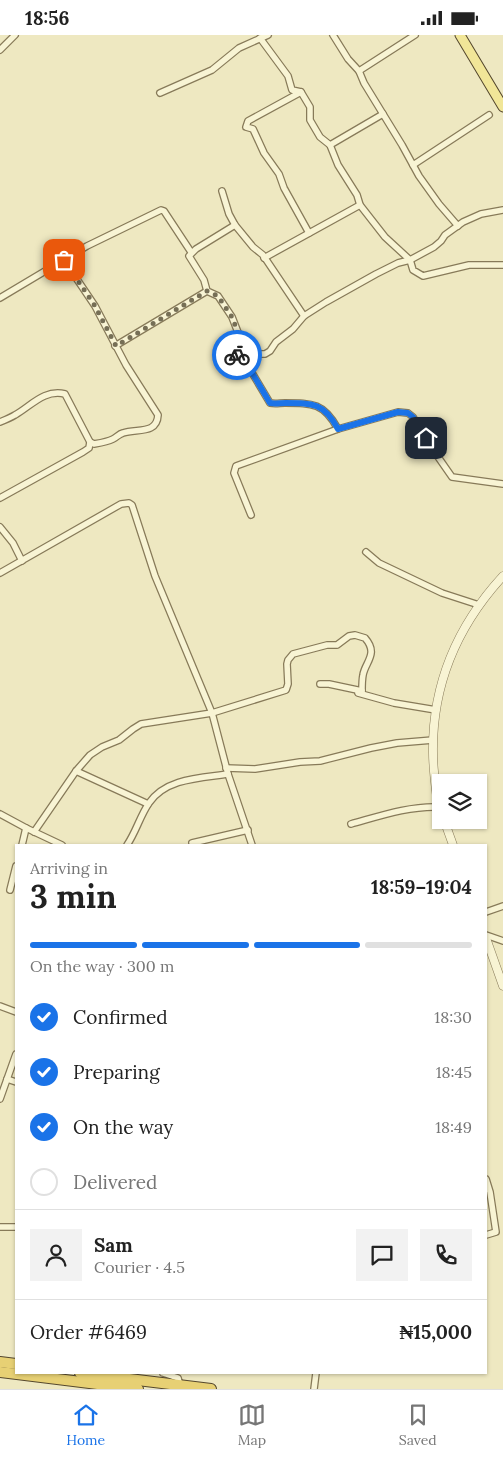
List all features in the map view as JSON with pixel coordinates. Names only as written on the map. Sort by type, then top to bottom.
[{"type":"highway","points":[[0,1362],[15,1365]]},
{"type":"highway","points":[[0,1372],[15,1374]]},
{"type":"highway","points":[[16,1374],[138,1389]]},
{"type":"highway","points":[[88,1374],[211,1389]]},
{"type":"main road","points":[[460,35],[503,107]]},
{"type":"street","points":[[0,51],[15,35]]},
{"type":"street","points":[[160,93],[212,70],[239,48],[268,35]]},
{"type":"street","points":[[333,35],[348,59],[359,71],[364,83],[427,188],[458,226]]},
{"type":"street","points":[[359,71],[415,35]]},
{"type":"street","points":[[260,38],[288,76],[292,90],[300,92],[310,107],[310,120],[320,137],[330,145],[338,165],[357,195],[360,205],[385,237],[410,260],[413,271],[423,276],[469,265],[503,265]]},
{"type":"street","points":[[300,92],[248,121],[246,127],[253,129],[267,157],[279,174],[284,188],[309,233]]},
{"type":"street","points":[[330,145],[383,114]]},
{"type":"street","points":[[413,165],[489,115]]},
{"type":"street","points":[[222,191],[229,214],[235,225],[253,247],[259,251],[304,316]]},
{"type":"street","points":[[264,258],[360,205]]},
{"type":"street","points":[[0,298],[86,246],[160,210],[164,211],[192,252]]},
{"type":"street","points":[[207,291],[218,296],[225,305],[239,335],[252,351],[260,355],[265,354],[293,329],[304,316],[344,291],[434,247],[445,235],[481,214],[503,210]]},
{"type":"street","points":[[207,291],[204,279],[189,255],[235,225]]},
{"type":"street","points":[[64,260],[95,306],[126,365],[158,415],[154,426],[147,429],[125,432],[111,440],[94,444],[90,442]]},
{"type":"street","points":[[116,346],[207,291]]},
{"type":"street","points":[[239,335],[236,351],[251,371],[270,403],[297,403],[319,407],[327,412],[338,429]]},
{"type":"street","points":[[0,422],[15,415],[40,398],[57,393],[65,394],[90,442],[89,448],[83,452],[0,498]]},
{"type":"street","points":[[251,515],[234,473],[236,466],[338,429],[398,412],[408,413],[413,417],[452,477],[503,484]]},
{"type":"street","points":[[0,573],[121,504],[128,503],[132,505],[155,576],[212,713],[227,771],[252,844]]},
{"type":"street","points":[[0,527],[13,543],[22,561]]},
{"type":"street","points":[[366,552],[380,563],[442,593],[479,605]]},
{"type":"street","points":[[434,774],[433,739],[436,709],[442,681],[454,647],[479,605],[503,576]]},
{"type":"street","points":[[34,832],[76,771],[96,750],[119,740],[141,725],[212,713],[286,690],[288,684],[286,668],[288,660],[292,656],[324,645],[337,645],[349,636],[355,635],[365,638],[370,645],[370,661],[363,675],[362,691],[358,693],[394,703],[436,709]]},
{"type":"street","points":[[320,683],[362,691]]},
{"type":"street","points":[[128,844],[154,796],[176,782],[227,771],[320,761],[371,748],[433,739]]},
{"type":"street","points":[[76,771],[148,804]]},
{"type":"street","points":[[352,824],[406,809],[426,806],[432,808]]},
{"type":"street","points":[[0,814],[26,829],[60,844]]},
{"type":"street","points":[[22,844],[26,829]]},
{"type":"street","points":[[447,829],[453,844]]},
{"type":"street","points":[[192,843],[248,830]]},
{"type":"street","points":[[10,890],[15,870]]},
{"type":"street","points":[[487,912],[503,907]]},
{"type":"street","points":[[487,936],[503,941]]},
{"type":"street","points":[[487,939],[503,986]]},
{"type":"street","points":[[0,1006],[15,1012]]},
{"type":"street","points":[[0,1099],[15,1057]]},
{"type":"street","points":[[7,1079],[15,1082]]},
{"type":"street","points":[[487,1182],[496,1232],[487,1235]]},
{"type":"street","points":[[0,1227],[15,1227]]},
{"type":"street","points":[[166,1374],[178,1378],[180,1385]]},
{"type":"street","points":[[314,1389],[316,1374]]},
{"type":"way so far","points":[[64,260],[95,306],[116,346],[207,291],[218,296],[232,317],[239,335],[237,355]]},
{"type":"route","points":[[237,355],[251,371],[270,403],[297,403],[319,407],[327,412],[338,429],[398,412],[408,413],[413,417],[426,438]]}]
